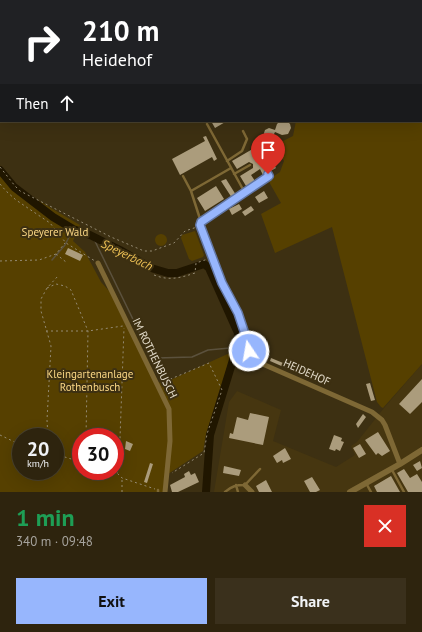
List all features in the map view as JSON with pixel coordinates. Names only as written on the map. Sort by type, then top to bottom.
[{"type":"street","name":"HEIDEHOF","points":[[201,224],[222,283],[238,313],[252,357],[258,362],[372,412],[382,420],[385,425],[400,464]]},
{"type":"street","name":"IM ROTHENBUSCH","points":[[98,263],[170,410],[170,441],[165,492]]},
{"type":"street","points":[[350,492],[422,450]]},
{"type":"street","points":[[245,485],[252,492]]},
{"type":"lane","points":[[207,124],[245,192]]},
{"type":"lane","points":[[227,161],[242,151],[247,139],[243,131]]},
{"type":"lane","points":[[234,174],[250,165]]},
{"type":"lane","points":[[191,191],[231,168]]},
{"type":"lane","points":[[183,176],[191,191],[201,224],[269,176],[268,174]]},
{"type":"lane","points":[[226,492],[236,485],[245,485],[260,469]]},
{"type":"lane","points":[[391,469],[404,492]]},
{"type":"lane","points":[[366,483],[371,492]]},
{"type":"lane","points":[[236,485],[238,492]]},
{"type":"path","points":[[0,167],[20,191],[111,237],[144,251],[152,251],[174,243],[185,231],[201,224]]},
{"type":"path","points":[[0,184],[16,200],[43,220],[50,223],[67,243],[98,263]]},
{"type":"path","points":[[0,261],[39,260],[57,255],[67,243]]},
{"type":"path","points":[[57,255],[66,262]]},
{"type":"path","points":[[154,275],[162,279],[176,279],[195,273],[196,263],[212,258]]},
{"type":"path","points":[[47,428],[51,346],[41,311],[41,299],[47,288],[58,276]]},
{"type":"path","points":[[47,288],[56,284],[65,286],[70,290],[88,331],[86,428]]},
{"type":"path","points":[[124,325],[134,337]]},
{"type":"path","points":[[46,331],[88,331],[124,325]]},
{"type":"path","points":[[120,428],[124,325]]},
{"type":"path","points":[[158,384],[208,363],[222,390],[207,434],[204,453],[166,476]]},
{"type":"path","points":[[0,435],[12,441]]},
{"type":"path","points":[[124,479],[158,491]]},
{"type":"path","points":[[122,480],[122,492]]},
{"type":"shaded area","points":[[422,364],[422,492],[214,492],[229,402],[237,391],[281,410],[273,441],[336,467],[355,455],[351,446],[357,442]]},
{"type":"green space","points":[[296,122],[422,122],[422,364],[383,408],[377,402],[332,227],[275,253],[261,214],[281,203],[268,180],[280,172],[284,161],[275,145],[293,136]]},
{"type":"green space","name":"Kleingartenanlage Rothenbusch","points":[[0,165],[10,184],[80,225],[73,241],[85,252],[101,282],[110,292],[155,383],[166,382],[232,352],[206,434],[203,451],[165,476],[163,492],[0,492]]},
{"type":"green space","points":[[195,231],[204,255],[203,257],[192,261],[189,259],[181,238],[182,235]]},
{"type":"green space","points":[[159,234],[163,234],[167,240],[163,246],[159,246],[155,242],[155,238]]},
{"type":"building","points":[[212,122],[225,122],[215,128]]},
{"type":"building","points":[[279,122],[288,122],[291,128],[288,134],[282,135],[275,132],[272,138],[269,139],[265,137],[265,130],[269,128],[275,130]]},
{"type":"building","points":[[206,136],[217,159],[214,161],[212,157],[180,175],[172,159],[205,141],[203,137]]},
{"type":"building","points":[[261,144],[276,168],[266,172],[263,175],[260,169],[251,175],[255,181],[246,186],[240,176],[253,168],[253,164],[249,162],[237,169],[232,161]]},
{"type":"building","points":[[226,179],[236,195],[232,198],[221,181]]},
{"type":"building","points":[[216,186],[224,199],[205,211],[197,198]]},
{"type":"building","points":[[264,191],[268,198],[259,203],[255,197]]},
{"type":"building","points":[[239,204],[242,209],[232,215],[229,209]]},
{"type":"building","points":[[251,206],[254,210],[245,216],[242,212]]},
{"type":"building","points":[[68,248],[83,255],[80,261],[65,254]]},
{"type":"building","points":[[271,358],[288,365],[286,368],[270,361]]},
{"type":"building","points":[[422,379],[422,402],[410,414],[399,404]]},
{"type":"building","points":[[370,383],[375,400],[371,401],[366,384]]},
{"type":"building","points":[[250,413],[269,417],[263,445],[229,438],[230,433],[233,434],[237,417],[248,420]]},
{"type":"building","points":[[363,414],[366,417],[358,428],[356,424]]},
{"type":"building","points":[[378,432],[390,451],[382,456],[378,453],[376,455],[365,440]]},
{"type":"building","points":[[334,435],[342,438],[341,441],[344,442],[340,451],[336,449],[335,451],[329,449]]},
{"type":"building","points":[[126,441],[133,444],[130,451],[125,449]]},
{"type":"building","points":[[360,444],[366,454],[359,458],[353,448]]},
{"type":"building","points":[[285,448],[291,459],[283,463],[282,460],[277,463],[273,456]]},
{"type":"building","points":[[420,461],[422,468],[417,471],[413,465]]},
{"type":"building","points":[[150,463],[153,464],[147,483],[144,482]]},
{"type":"building","points":[[224,466],[241,470],[239,476],[223,473]]},
{"type":"building","points":[[404,469],[410,478],[417,474],[422,482],[422,492],[408,492],[397,473]]},
{"type":"building","points":[[189,471],[191,475],[195,473],[199,482],[178,492],[172,492],[170,485],[185,477],[184,474]]},
{"type":"building","points":[[391,476],[400,492],[377,492],[374,486]]},
{"type":"building","points":[[312,477],[320,490],[316,492],[310,492],[304,481]]},
{"type":"building","points":[[266,480],[272,492],[259,492],[256,486]]},
{"type":"waterway","name":"Speyerbach","points":[[0,170],[14,187],[53,217],[73,229],[90,235],[120,250],[151,268],[168,273],[177,273],[204,264],[209,268],[238,333],[237,347],[210,435],[206,492]]},
{"type":"waterway","points":[[52,260],[65,245],[73,229]]},
{"type":"waterway","points":[[93,237],[144,342],[152,355],[157,358],[192,357],[208,350],[230,348],[235,353]]},
{"type":"route","points":[[249,351],[238,313],[222,283],[200,225],[201,222],[269,176],[268,174]]},
{"type":"park label","name":"Speyerer Wald","points":[[55,232]]}]
